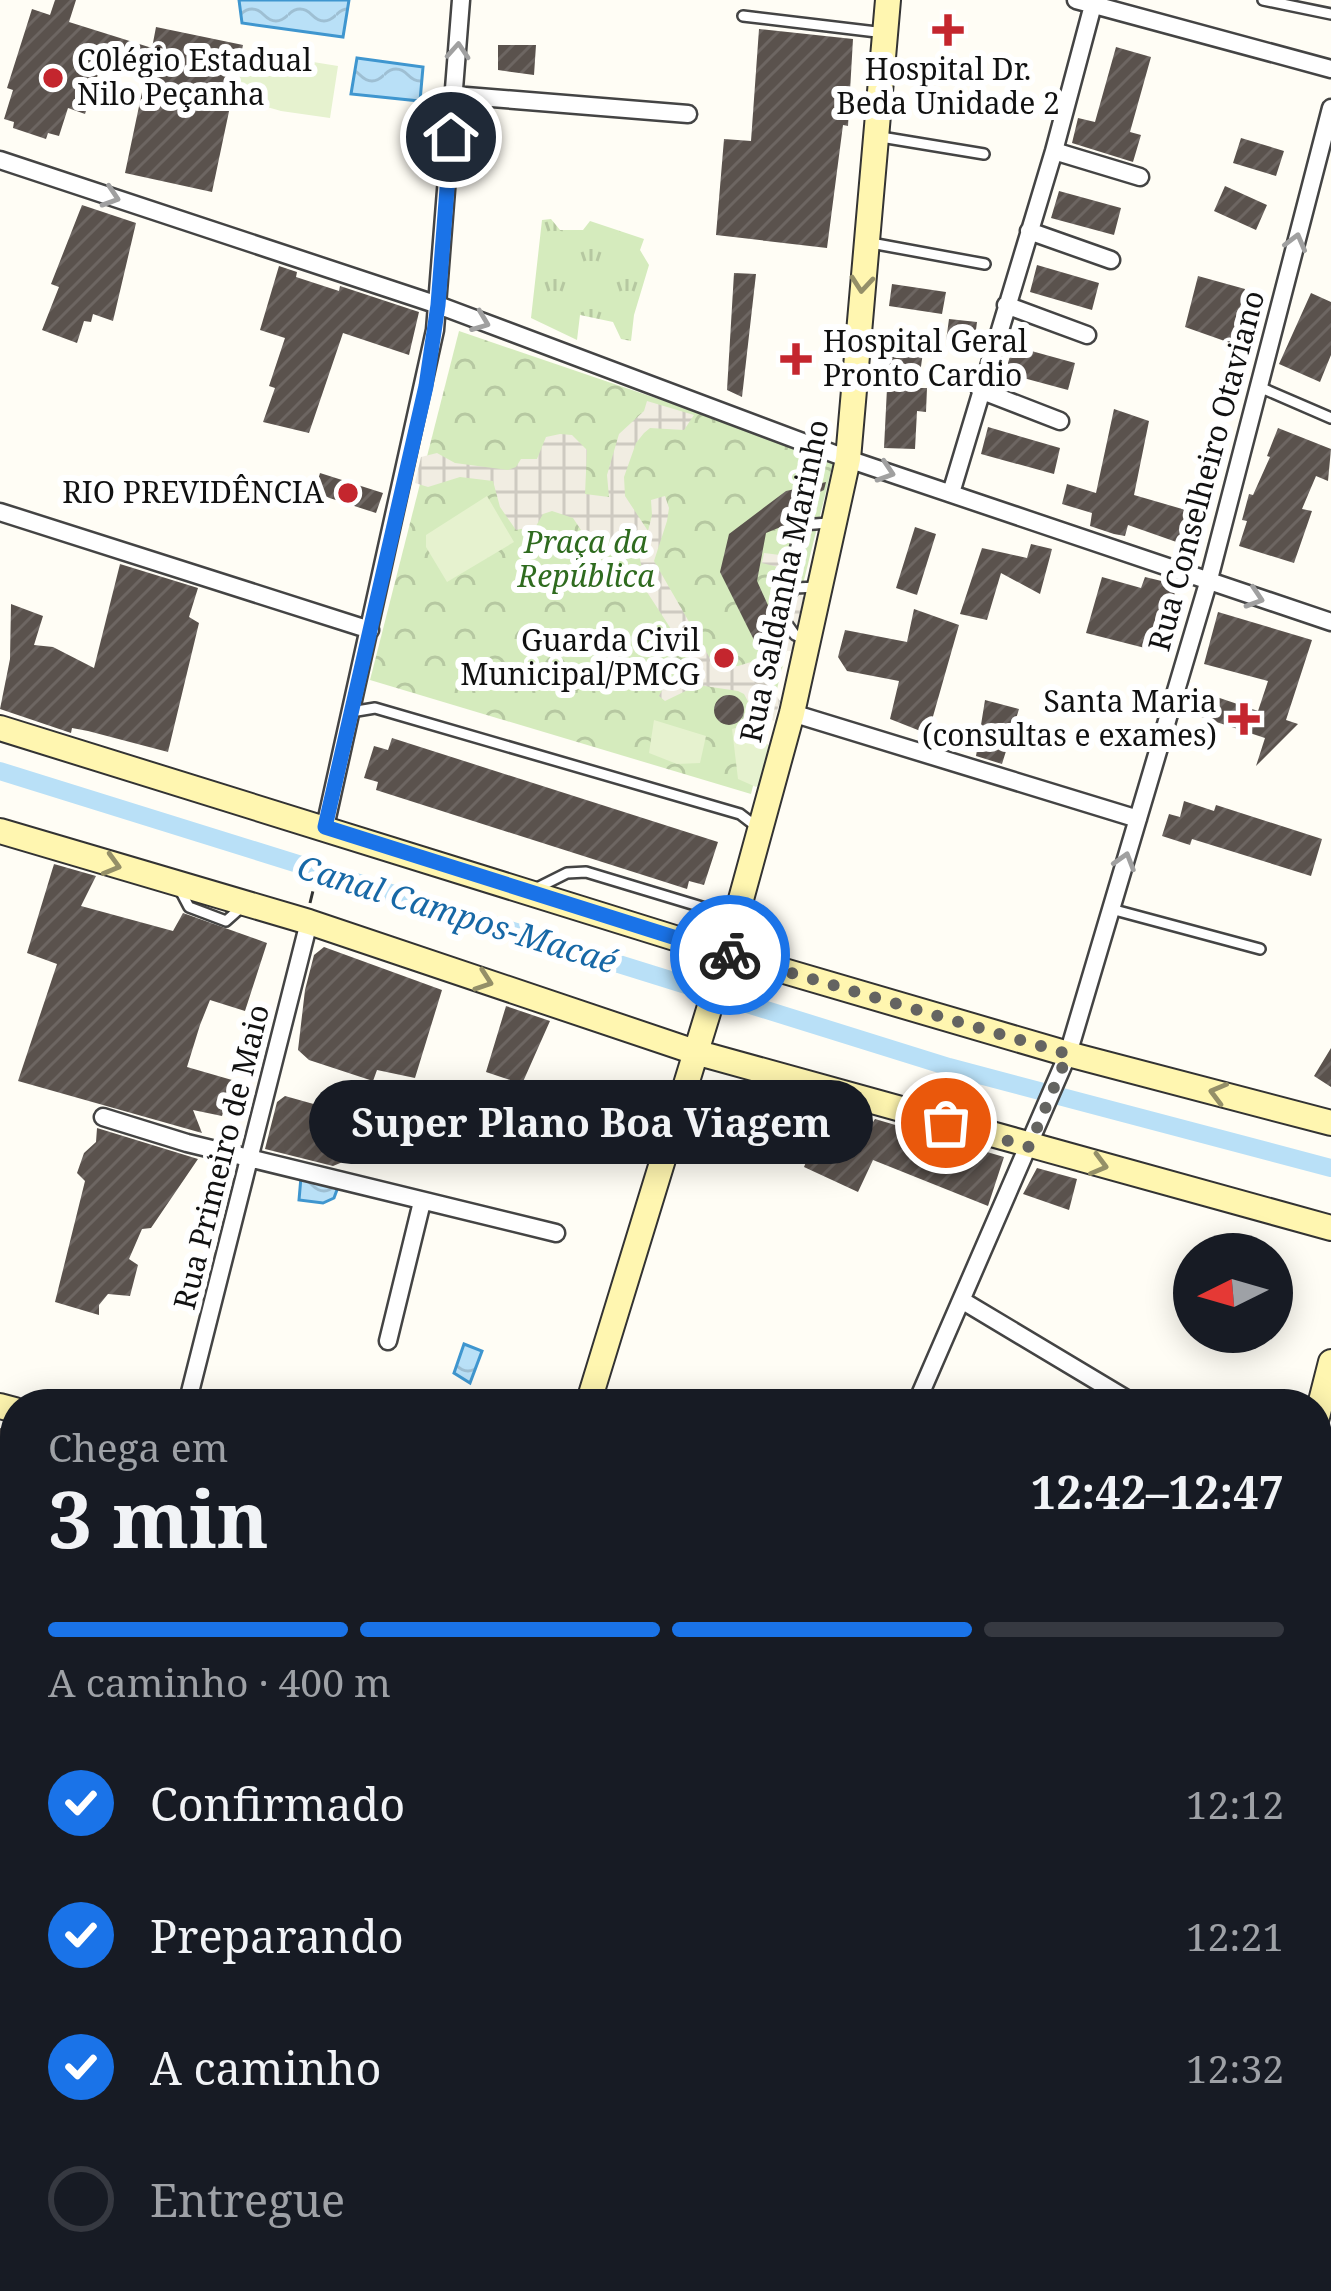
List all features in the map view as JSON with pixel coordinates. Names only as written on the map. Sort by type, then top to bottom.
[{"type":"main road","name":"Rua Saldanha Marinho","points":[[594,1389],[717,982],[792,713],[848,459],[888,0]]},
{"type":"main road","points":[[0,728],[324,839],[529,892],[1068,1054],[1331,1123]]},
{"type":"main road","points":[[0,831],[309,922],[695,1052],[1331,1228]]},
{"type":"street","points":[[324,839],[426,386],[438,305],[461,0]]},
{"type":"street","points":[[951,493],[1054,151],[1085,3],[1331,68]]},
{"type":"street","points":[[454,95],[688,114]]},
{"type":"street","name":"Rua Conselheiro Otaviano","points":[[923,1389],[1068,1054],[1208,583],[1331,108]]},
{"type":"street","points":[[1054,151],[1140,177]]},
{"type":"street","points":[[0,160],[438,305],[848,459],[1331,622]]},
{"type":"street","points":[[1029,231],[1111,260]]},
{"type":"street","points":[[1006,305],[1087,335]]},
{"type":"street","points":[[980,390],[1060,421]]},
{"type":"street","points":[[0,512],[370,631]]},
{"type":"street","points":[[792,713],[1138,819]]},
{"type":"street","name":"Rua Primeiro de Maio","points":[[191,1389],[309,922]]},
{"type":"street","points":[[103,1118],[556,1233]]},
{"type":"street","points":[[388,1341],[422,1202]]},
{"type":"street","points":[[963,1301],[1110,1389]]},
{"type":"lane","points":[[1263,0],[1331,14]]},
{"type":"lane","points":[[743,16],[885,33]]},
{"type":"lane","points":[[875,136],[984,154]]},
{"type":"lane","points":[[866,242],[985,264]]},
{"type":"lane","points":[[1257,386],[1331,418]]},
{"type":"lane","points":[[791,564],[802,525],[834,523]]},
{"type":"lane","points":[[784,604],[795,588],[820,587]]},
{"type":"lane","points":[[782,617],[795,635],[808,641]]},
{"type":"lane","points":[[351,712],[375,708],[740,814],[759,830]]},
{"type":"lane","points":[[529,892],[566,873],[586,872],[735,917]]},
{"type":"lane","points":[[1111,909],[1259,949]]},
{"type":"path","points":[[311,890],[324,839]]},
{"type":"green space","points":[[244,51],[338,66],[330,118],[235,98]]},
{"type":"green space","points":[[551,219],[560,230],[583,230],[590,221],[644,239],[640,250],[649,265],[631,341],[621,339],[613,322],[580,315],[577,340],[531,318],[542,220]]},
{"type":"green space","name":"Praça da República","points":[[459,331],[834,459],[751,794],[370,680]]},
{"type":"green space","points":[[487,496],[514,542],[447,582],[426,547],[426,535]]},
{"type":"green space","points":[[654,720],[706,736],[700,763],[677,764],[649,753]]},
{"type":"green space","points":[[745,725],[772,748],[763,782],[756,787],[738,779],[732,729]]},
{"type":"shaded area","points":[[647,401],[694,415],[684,430],[650,428],[644,433],[624,477],[625,496],[648,531],[651,500],[665,496],[667,521],[654,561],[715,667],[767,657],[766,651],[775,643],[786,569],[762,563],[764,553],[788,556],[798,520],[806,515],[812,519],[795,583],[803,598],[792,651],[779,651],[770,670],[771,688],[780,701],[774,721],[752,709],[738,691],[698,685],[665,701],[659,696],[665,685],[695,672],[695,666],[647,592],[634,531],[607,540],[587,539],[573,518],[552,511],[543,514],[536,526],[516,530],[500,507],[493,481],[460,477],[428,487],[415,483],[421,457],[437,453],[455,463],[508,470],[521,459],[537,459],[546,437],[560,434],[572,435],[587,450],[585,494],[609,497],[607,475],[619,434],[644,411]]},
{"type":"water","points":[[239,0],[349,0],[343,37],[242,23]]},
{"type":"water","points":[[357,58],[423,67],[420,101],[351,94]]},
{"type":"water","points":[[301,1177],[338,1187],[334,1198],[323,1203],[299,1200]]},
{"type":"water","points":[[464,1344],[482,1351],[470,1383],[454,1373]]},
{"type":"building","points":[[55,0],[76,0],[69,22],[152,48],[156,27],[243,45],[212,192],[125,173],[146,73],[103,59],[85,114],[68,108],[59,136],[48,133],[46,139],[13,128],[14,122],[4,119],[13,90],[7,88],[32,9],[50,15]]},
{"type":"building","points":[[759,29],[853,39],[848,126],[843,125],[827,248],[716,235],[724,139],[751,141]]},
{"type":"building","points":[[498,45],[536,45],[534,75],[498,70]]},
{"type":"building","points":[[1116,47],[1151,57],[1130,132],[1141,135],[1133,162],[1072,143],[1078,118],[1095,122]]},
{"type":"building","points":[[1241,138],[1284,151],[1276,176],[1233,163]]},
{"type":"building","points":[[1225,186],[1267,205],[1256,230],[1214,211]]},
{"type":"building","points":[[1059,191],[1121,208],[1114,235],[1051,218]]},
{"type":"building","points":[[82,205],[136,223],[113,321],[93,314],[91,322],[84,321],[77,343],[42,330],[59,287],[51,284]]},
{"type":"building","points":[[1037,265],[1099,283],[1092,310],[1030,292]]},
{"type":"building","points":[[279,266],[297,272],[296,277],[419,312],[409,355],[343,333],[309,433],[263,422],[285,338],[260,330]]},
{"type":"building","points":[[734,273],[756,274],[742,397],[727,390]]},
{"type":"building","points":[[1198,276],[1245,289],[1236,323],[1243,325],[1236,345],[1185,327]]},
{"type":"building","points":[[892,284],[946,292],[942,314],[889,306]]},
{"type":"building","points":[[1311,293],[1331,302],[1331,355],[1320,382],[1279,364]]},
{"type":"building","points":[[949,319],[977,322],[974,345],[946,341]]},
{"type":"building","points":[[1013,346],[1075,363],[1068,390],[1005,373]]},
{"type":"building","points":[[889,348],[923,352],[918,388],[927,388],[926,412],[917,411],[915,449],[884,448]]},
{"type":"building","points":[[1114,409],[1149,421],[1134,495],[1196,513],[1185,545],[1128,525],[1125,536],[1090,526],[1092,513],[1062,504],[1067,484],[1096,493]]},
{"type":"building","points":[[988,427],[1060,448],[1054,474],[981,454]]},
{"type":"building","points":[[1278,428],[1331,449],[1328,481],[1316,476],[1302,509],[1312,511],[1294,563],[1239,546],[1249,494],[1253,495],[1270,457]]},
{"type":"building","name":"RIO PREVIDÊNCIA","points":[[320,473],[383,493],[376,513],[314,493]]},
{"type":"building","points":[[826,482],[824,490],[800,502],[800,512],[788,524],[766,533],[757,581],[777,625],[770,634],[773,642],[759,650],[720,572],[729,534],[786,491]]},
{"type":"building","points":[[915,527],[936,534],[917,595],[896,588]]},
{"type":"building","points":[[1031,544],[1052,549],[1040,594],[1001,573],[987,620],[960,614],[982,548],[1027,558]]},
{"type":"building","points":[[120,564],[198,588],[189,617],[199,623],[168,752],[88,731],[72,728],[71,733],[0,709],[10,659],[11,604],[43,616],[34,645],[53,647],[94,668]]},
{"type":"building","points":[[1102,577],[1141,588],[1145,577],[1174,584],[1175,600],[1167,625],[1162,624],[1149,649],[1086,633]]},
{"type":"building","points":[[914,609],[959,625],[928,734],[890,719],[899,681],[847,671],[838,657],[845,630],[907,642]]},
{"type":"building","points":[[1218,612],[1312,640],[1286,720],[1298,724],[1256,766],[1265,738],[1189,713],[1196,690],[1258,711],[1268,681],[1204,664]]},
{"type":"building","name":"Guarda Civil Municipal/PMCG","points":[[732,648],[734,663],[717,667],[714,649]]},
{"type":"building","points":[[729,695],[740,699],[744,710],[740,721],[729,725],[718,721],[714,710],[718,699]]},
{"type":"building","points":[[985,700],[1019,709],[1002,764],[976,756]]},
{"type":"building","points":[[392,738],[718,842],[704,885],[689,881],[687,889],[376,790],[378,782],[364,778],[374,746],[388,750]]},
{"type":"building","points":[[1184,801],[1214,811],[1216,805],[1322,839],[1311,876],[1192,839],[1190,845],[1162,836],[1169,814],[1180,817]]},
{"type":"building","points":[[54,864],[96,876],[81,906],[173,931],[183,913],[267,943],[245,1011],[210,1000],[200,1025],[187,1067],[232,1080],[222,1116],[193,1110],[202,1133],[18,1081],[57,964],[27,953]]},
{"type":"building","points":[[324,947],[442,990],[415,1078],[377,1070],[373,1081],[309,1060],[298,1050],[305,990],[314,955]]},
{"type":"building","points":[[506,1006],[550,1021],[522,1084],[486,1072]]},
{"type":"building","points":[[1331,1048],[1331,1087],[1314,1076]]},
{"type":"building","points":[[285,1096],[360,1117],[350,1159],[333,1166],[265,1149],[277,1102]]},
{"type":"building","points":[[875,1119],[1004,1157],[988,1206],[873,1160],[858,1192],[804,1167],[818,1132],[857,1148]]},
{"type":"building","points":[[97,1128],[198,1159],[151,1228],[142,1229],[129,1259],[138,1265],[130,1296],[108,1294],[99,1305],[99,1315],[55,1302],[85,1181],[77,1173],[84,1153],[96,1142]]},
{"type":"building","points":[[1037,1168],[1077,1179],[1069,1210],[1023,1194]]},
{"type":"waterway","name":"Canal Campos-Macaé","points":[[0,771],[949,1067],[1331,1168]]},
{"type":"way so far","points":[[730,955],[1068,1054],[1029,1147],[946,1123]]},
{"type":"place","name":"Hospital Dr. Beda Unidade 2","points":[[948,30]]},
{"type":"place","name":"C0légio Estadual Nilo Peçanha","points":[[53,78]]},
{"type":"place","name":"Hospital Geral Pronto Cardio","points":[[796,359]]},
{"type":"place","name":"RIO PREVIDÊNCIA","points":[[348,493]]},
{"type":"place","name":"Guarda Civil Municipal/PMCG","points":[[724,658]]},
{"type":"place","name":"Santa Maria (consultas e exames)","points":[[1244,719]]},
{"type":"place","name":"Super Plano Boa Viagem","points":[[946,1123]]},
{"type":"route","points":[[451,137],[436,331],[426,386],[325,827],[730,955]]}]
